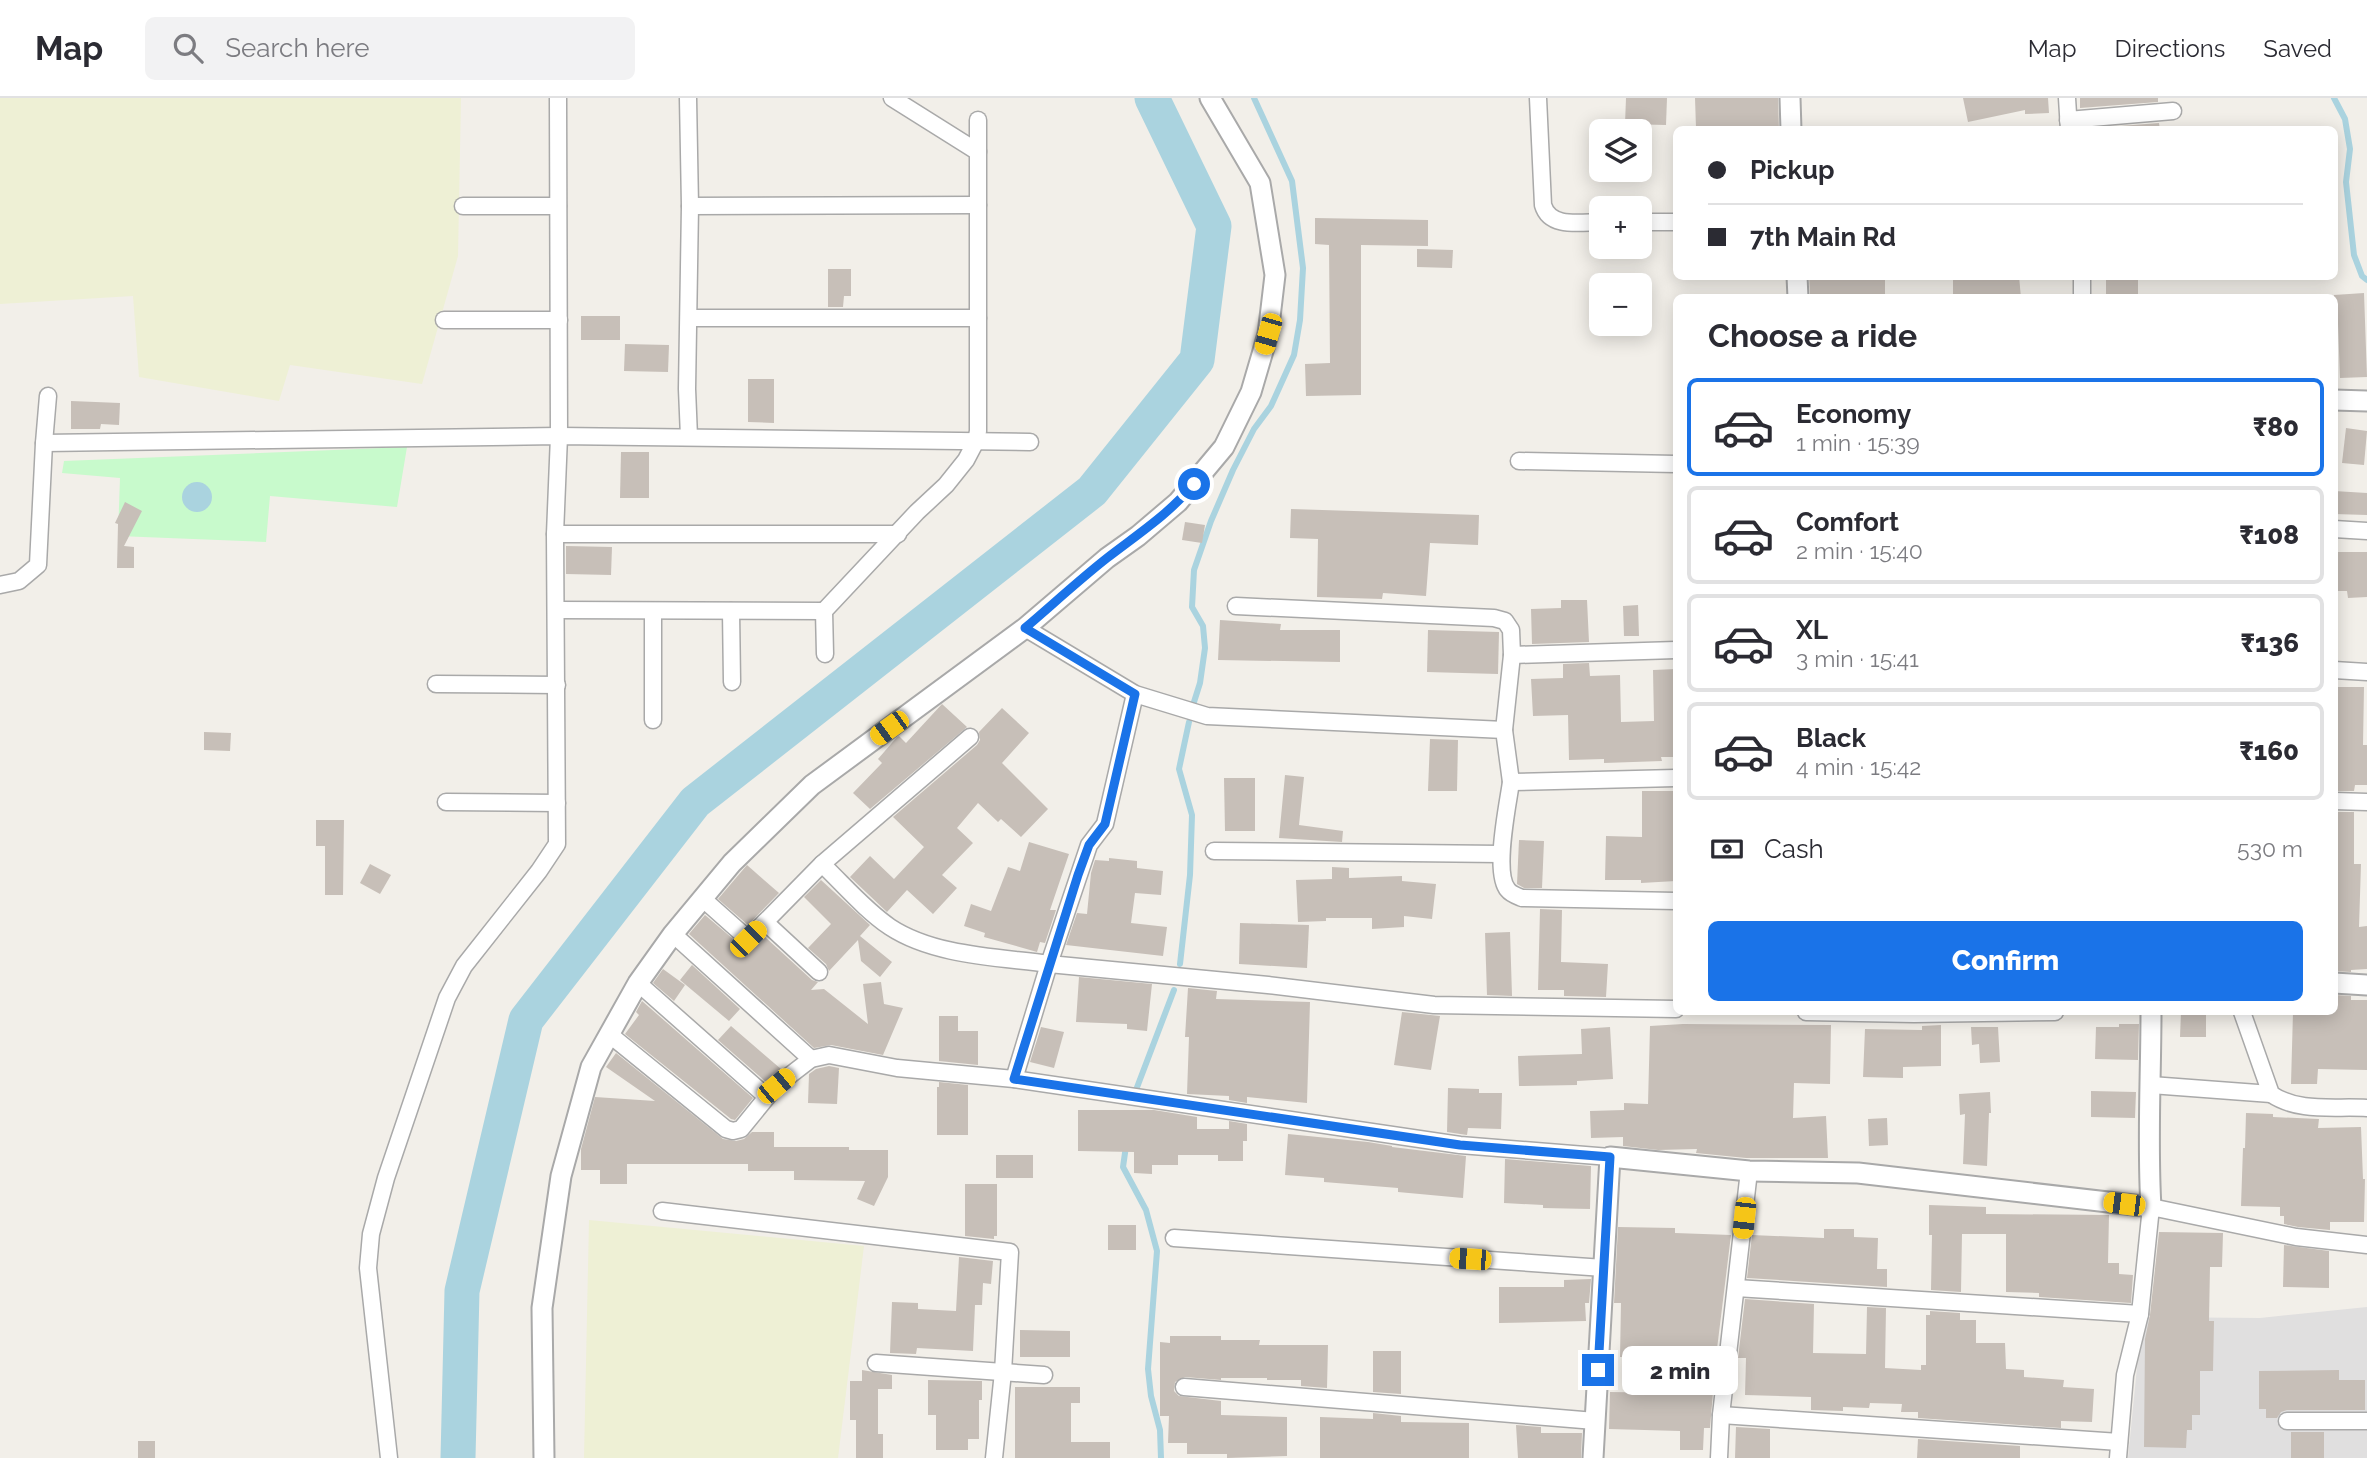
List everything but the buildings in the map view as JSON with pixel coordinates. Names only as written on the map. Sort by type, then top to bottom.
[{"type":"street","points":[[389,1458],[368,1268],[372,1234],[390,1165],[447,998],[464,966],[539,872],[557,844],[555,534],[559,436],[558,98]]},
{"type":"street","points":[[688,98],[689,437]]},
{"type":"street","points":[[892,98],[978,152]]},
{"type":"street","points":[[544,1458],[542,1308],[559,1189],[591,1067],[638,983],[673,934],[732,863],[812,785],[1025,628],[1178,502],[1224,447],[1251,392],[1268,334],[1275,275],[1260,183],[1210,98]]},
{"type":"street","points":[[1538,98],[1543,205],[1546,214],[1563,222],[1589,222]]},
{"type":"street","points":[[1790,98],[1791,126]]},
{"type":"street","points":[[2067,98],[2069,125],[2173,111]]},
{"type":"street","points":[[825,654],[824,611],[946,485],[966,460],[976,441],[978,120]]},
{"type":"street","points":[[690,206],[978,205]]},
{"type":"street","points":[[463,206],[558,206]]},
{"type":"street","points":[[1652,222],[1673,222]]},
{"type":"street","points":[[689,318],[978,318]]},
{"type":"street","points":[[444,320],[559,320]]},
{"type":"street","points":[[0,585],[19,581],[38,565],[48,396]]},
{"type":"street","points":[[2338,400],[2367,401]]},
{"type":"street","points":[[44,443],[559,436],[1030,442]]},
{"type":"street","points":[[1519,461],[1673,464]]},
{"type":"street","points":[[2338,529],[2367,531]]},
{"type":"street","points":[[555,534],[898,534]]},
{"type":"street","points":[[1236,607],[1494,618],[1505,621],[1511,630],[1512,655],[1504,730],[1511,782],[1501,855],[1503,882],[1508,891],[1521,898],[1673,901]]},
{"type":"street","points":[[557,610],[824,611]]},
{"type":"street","points":[[653,611],[653,720]]},
{"type":"street","points":[[731,611],[732,682]]},
{"type":"street","points":[[1025,628],[1135,694],[1207,716],[1504,730]]},
{"type":"street","points":[[1512,655],[1673,650]]},
{"type":"street","points":[[2338,670],[2367,672]]},
{"type":"street","points":[[436,684],[557,685]]},
{"type":"street","points":[[1014,1079],[1089,845],[1105,824],[1135,694]]},
{"type":"street","points":[[702,898],[748,939],[822,864],[970,737]]},
{"type":"street","points":[[1511,782],[1673,778]]},
{"type":"street","points":[[2338,801],[2367,802]]},
{"type":"street","points":[[446,802],[557,803]]},
{"type":"street","points":[[1214,852],[1501,855]]},
{"type":"street","points":[[822,864],[880,918],[908,937],[944,949],[1049,964],[1268,985],[1434,1005],[1673,1009]]},
{"type":"street","points":[[765,922],[819,972]]},
{"type":"street","points":[[673,934],[811,1059]]},
{"type":"street","points":[[638,983],[767,1097]]},
{"type":"street","points":[[2338,983],[2367,985]]},
{"type":"street","points":[[1721,1415],[2119,1450],[2125,1375],[2140,1314],[2151,1207],[2148,1163],[2151,1015]]},
{"type":"street","points":[[2243,1015],[2271,1094]]},
{"type":"street","points":[[608,1034],[730,1130],[741,1129],[776,1086],[811,1059],[829,1055],[897,1068],[1014,1079],[1460,1145],[1749,1171],[1857,1173],[2151,1207],[2296,1237],[2367,1245]]},
{"type":"street","points":[[2151,1085],[2271,1094],[2296,1106],[2367,1108]]},
{"type":"street","points":[[1593,1458],[1610,1157]]},
{"type":"street","points":[[1719,1458],[1721,1415],[1749,1171]]},
{"type":"street","points":[[662,1211],[1010,1252],[1003,1372],[994,1458]]},
{"type":"street","points":[[1174,1238],[1604,1268]]},
{"type":"street","points":[[1736,1288],[2140,1314]]},
{"type":"street","points":[[876,1363],[1044,1375]]},
{"type":"street","points":[[1184,1387],[1595,1421]]},
{"type":"street","points":[[2287,1421],[2367,1422]]},
{"type":"shaded area","points":[[2367,1307],[2367,1458],[2128,1458],[2142,1317],[2260,1318]]},
{"type":"green space","points":[[0,98],[461,98],[458,256],[422,384],[290,365],[279,401],[139,377],[133,296],[0,304]]},
{"type":"green space","points":[[407,447],[397,507],[270,496],[266,542],[118,536],[120,478],[62,473],[64,461]]},
{"type":"green space","points":[[589,1220],[864,1246],[838,1458],[584,1458]]},
{"type":"water","points":[[197,482],[208,486],[212,497],[208,508],[197,512],[186,508],[182,497],[186,486]]},
{"type":"waterway","points":[[458,1458],[462,1291],[526,1020],[695,802],[1092,491],[1197,360],[1214,226],[1152,98]]},
{"type":"waterway","points":[[1194,702],[1205,648],[1203,626],[1192,607],[1194,570],[1233,470],[1254,429],[1271,406],[1294,355],[1300,320],[1303,268],[1292,181],[1254,98]]},
{"type":"waterway","points":[[2334,98],[2345,119],[2350,149],[2346,182],[2354,255],[2362,276],[2367,280]]},
{"type":"waterway","points":[[1180,964],[1190,875],[1192,815],[1179,769],[1189,722]]},
{"type":"waterway","points":[[1136,1090],[1174,990]]},
{"type":"waterway","points":[[1126,1146],[1123,1167],[1146,1210],[1157,1251],[1148,1369],[1151,1396],[1160,1430],[1161,1458]]},
{"type":"route","points":[[1194,484],[1138,537],[1107,558],[1025,628],[1135,694],[1105,824],[1089,845],[1078,875],[1014,1079],[1460,1145],[1610,1157],[1598,1370]]}]
